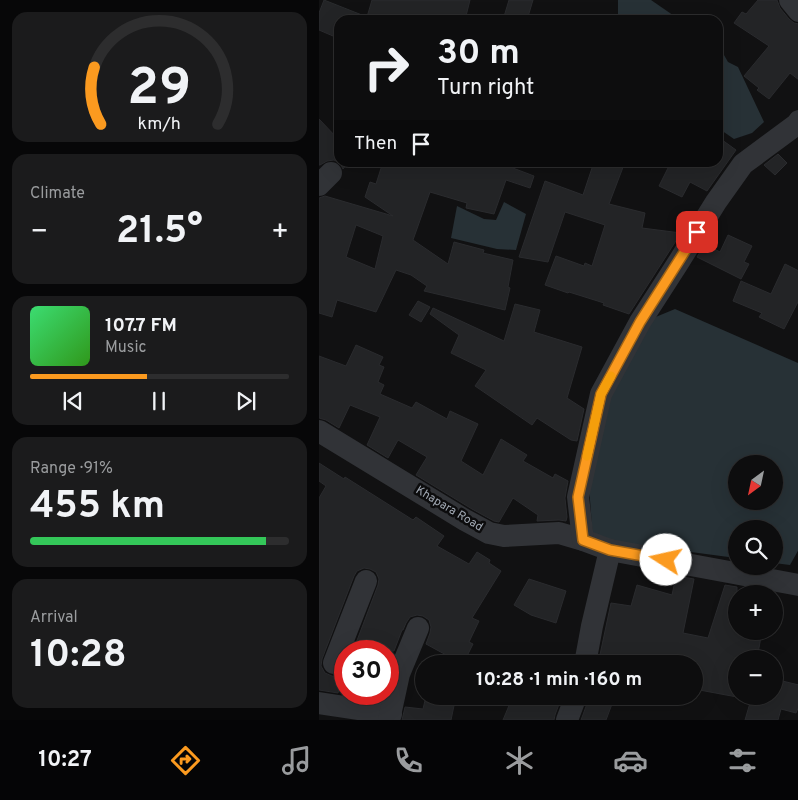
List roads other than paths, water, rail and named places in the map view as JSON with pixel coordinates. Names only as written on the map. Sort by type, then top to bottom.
[{"type":"street","points":[[789,0],[798,11]]},
{"type":"street","points":[[583,540],[578,497],[601,394],[640,322],[716,202],[743,164],[798,122]]},
{"type":"street","name":"Khapara Road","points":[[319,431],[489,533],[504,536],[559,533],[610,550],[798,585]]},
{"type":"street","points":[[587,655],[610,550]]},
{"type":"street","points":[[343,640],[366,581]]},
{"type":"street","points":[[399,663],[419,628]]},
{"type":"street","points":[[319,702],[390,717]]},
{"type":"street","points":[[567,720],[573,705]]}]
